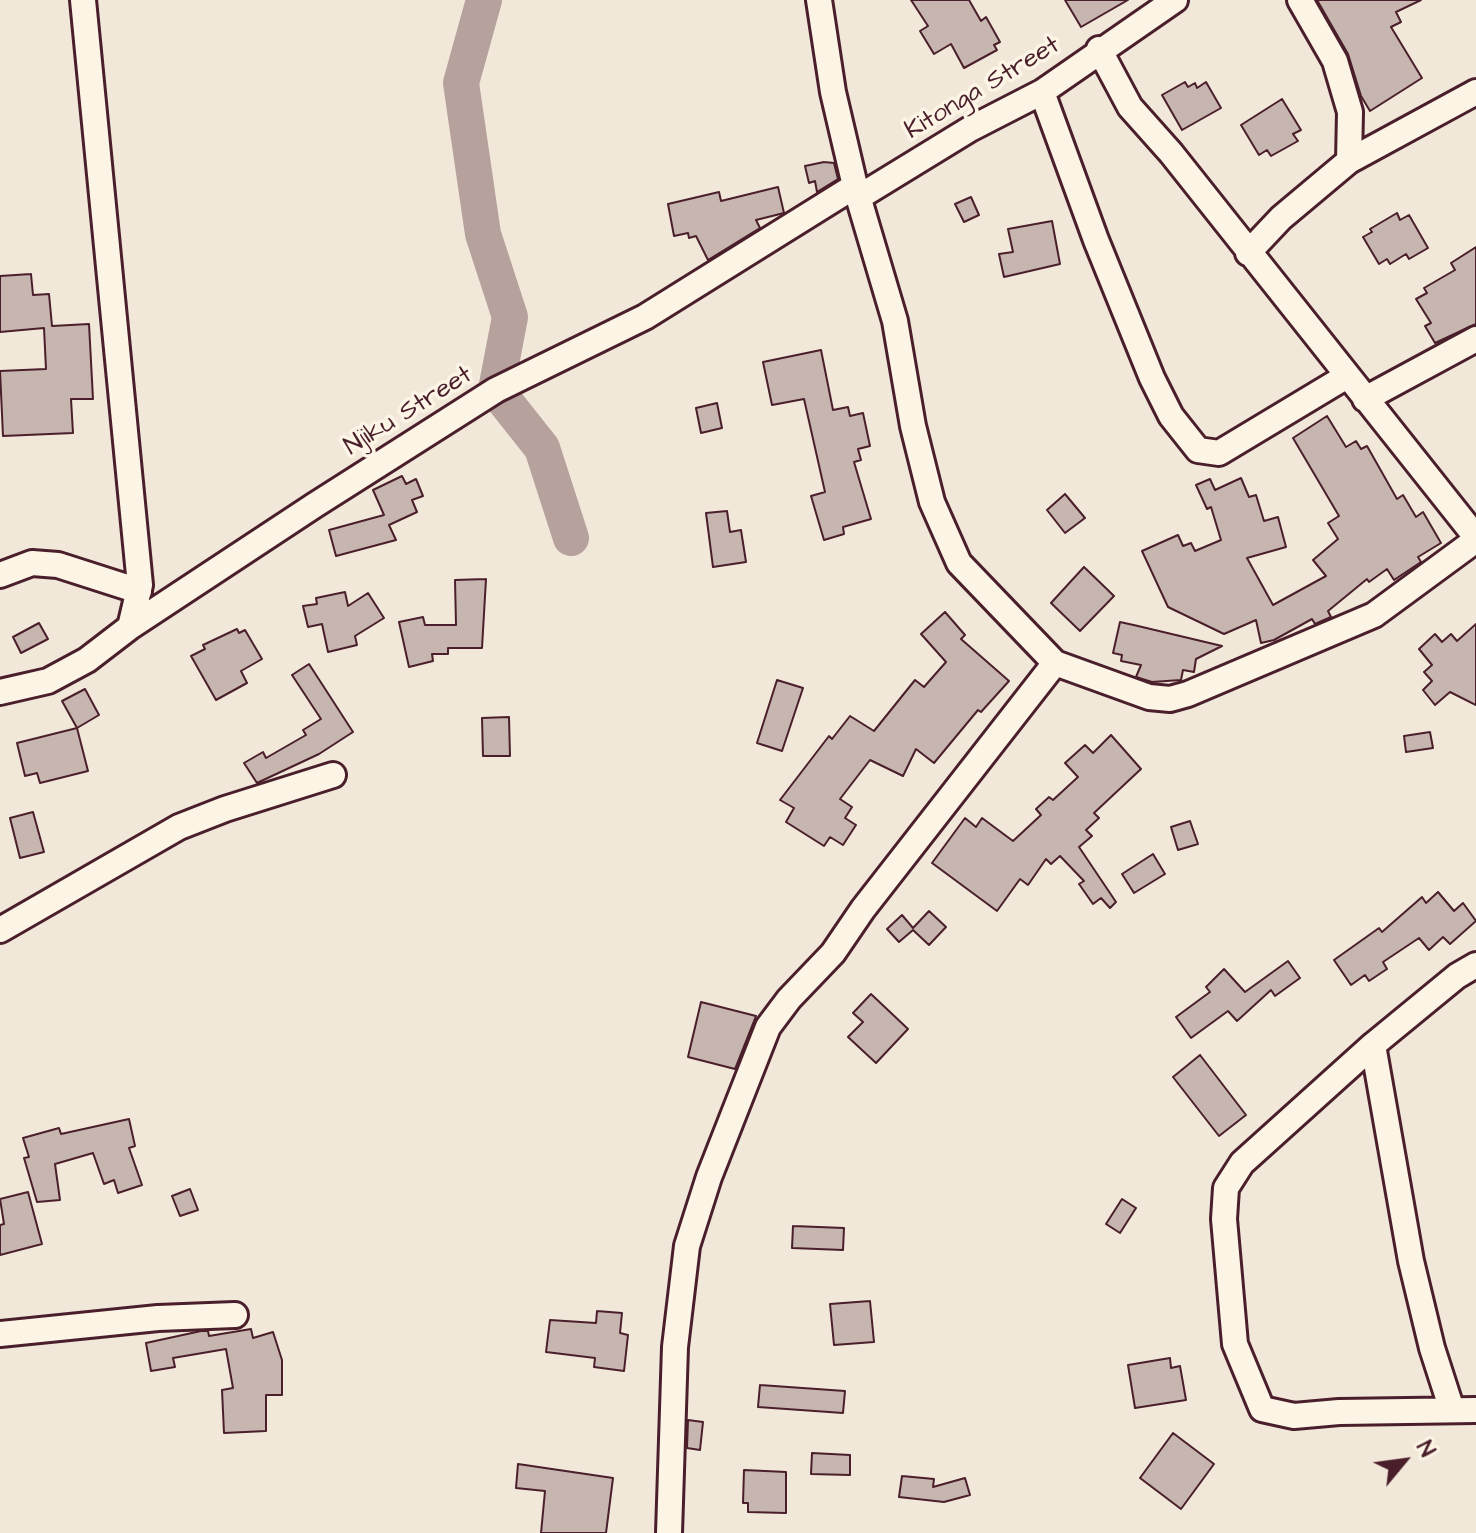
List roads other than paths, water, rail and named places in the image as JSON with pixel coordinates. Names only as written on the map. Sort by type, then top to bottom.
[{"type":"street","points":[[83,0],[122,375],[139,591],[130,627]]},
{"type":"street","points":[[819,0],[833,92],[857,192],[895,321],[913,426],[932,502],[959,563],[1055,663],[1149,697],[1170,699],[1374,615],[1476,539],[1171,153],[1130,107],[1099,49]]},
{"type":"street","name":"Kitonga Street","points":[[857,192],[1042,92],[1099,49],[1175,0]]},
{"type":"street","points":[[1300,0],[1335,61],[1350,112],[1349,161]]},
{"type":"street","points":[[1042,92],[1096,240],[1152,378],[1171,416],[1198,450],[1219,453],[1347,376]]},
{"type":"street","points":[[1248,253],[1281,218],[1349,161],[1476,92]]},
{"type":"street","name":"Njiku Street","points":[[0,692],[48,681],[87,660],[130,627],[496,390],[645,317],[857,192]]},
{"type":"street","points":[[1365,399],[1476,339]]},
{"type":"street","points":[[0,575],[32,563],[58,565],[139,591]]},
{"type":"street","points":[[669,1533],[675,1347],[687,1246],[709,1177],[768,1027],[833,953],[871,898],[1055,663]]},
{"type":"street","points":[[0,930],[179,827],[333,775]]},
{"type":"street","points":[[1373,1045],[1411,1261],[1432,1348],[1464,1410],[1294,1416],[1262,1409],[1235,1344],[1226,1272],[1226,1188],[1242,1163],[1277,1127],[1331,1085],[1373,1045],[1457,976],[1476,965]]},
{"type":"street","points":[[0,1334],[158,1318],[235,1315]]},
{"type":"waterway","points":[[484,0],[461,83],[483,234],[510,317],[496,390],[542,448],[571,538]]}]
